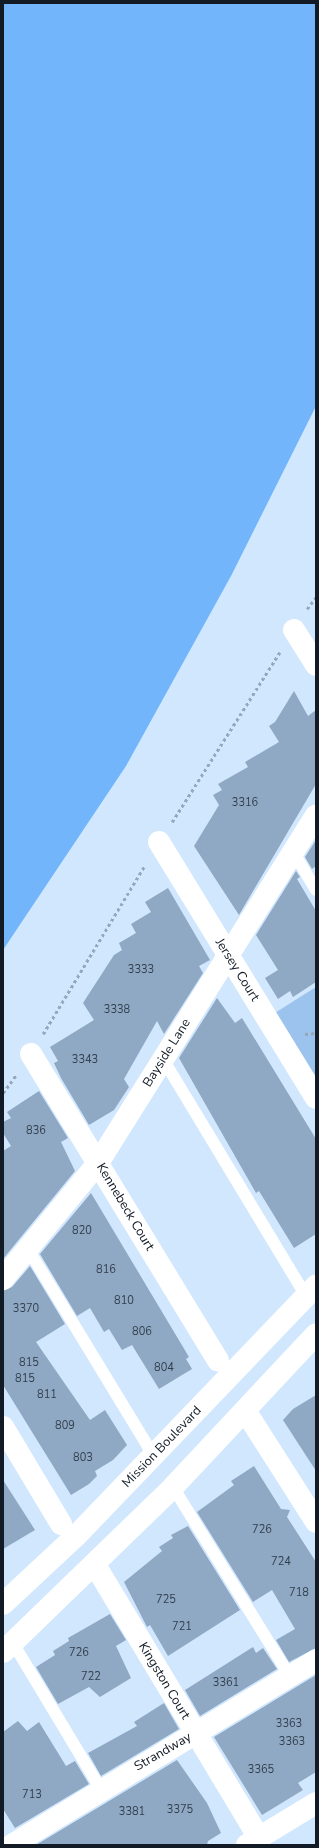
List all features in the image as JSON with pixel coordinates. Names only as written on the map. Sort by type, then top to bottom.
[{"type":"street","points":[[294,630],[316,665]]},
{"type":"street","name":"Bayside Lane","points":[[3,1279],[98,1163],[294,854],[316,816]]},
{"type":"street","name":"Jersey Court","points":[[158,842],[316,1098]]},
{"type":"street","name":"Kennebeck Court","points":[[31,1054],[218,1360]]},
{"type":"street","name":"Mission Boulevard","points":[[3,1604],[154,1456],[311,1291]]},
{"type":"street","points":[[8,1647],[95,1565],[173,1487],[246,1412],[316,1334]]},
{"type":"street","points":[[246,1412],[316,1522]]},
{"type":"street","points":[[3,1427],[61,1524]]},
{"type":"street","name":"Kingston Court","points":[[95,1565],[195,1733],[253,1841]]},
{"type":"street","name":"Strandway","points":[[12,1845],[100,1788],[316,1660]]},
{"type":"street","points":[[253,1841],[316,1803]]},
{"type":"lane","points":[[294,854],[316,890]]},
{"type":"lane","points":[[164,1059],[311,1291]]},
{"type":"lane","points":[[28,1249],[154,1456]]},
{"type":"lane","points":[[173,1487],[289,1675]]},
{"type":"lane","points":[[8,1647],[100,1788]]},
{"type":"shaded area","points":[[3,3],[316,3],[316,406],[231,576],[126,766],[3,950]]},
{"type":"shaded area","points":[[316,987],[316,1089],[270,1016]]},
{"type":"building","points":[[294,691],[308,716],[316,710],[316,784],[239,915],[194,846],[219,805],[213,795],[222,790],[218,784],[248,767],[245,762],[279,742],[269,726],[275,722]]},
{"type":"building","points":[[316,840],[316,866],[312,869],[305,857]]},
{"type":"building","points":[[296,871],[300,877],[297,879],[316,911],[316,982],[293,997],[290,991],[278,999],[265,978],[278,970],[256,935]]},
{"type":"building","points":[[168,888],[210,960],[199,966],[203,973],[164,1034],[157,1021],[124,1079],[129,1087],[114,1110],[89,1125],[61,1078],[54,1063],[58,1061],[50,1047],[94,1020],[83,1003],[114,955],[122,950],[119,943],[136,933],[131,924],[151,912],[145,902]]},
{"type":"building","points":[[217,998],[235,1023],[242,1018],[316,1139],[316,1234],[294,1248],[259,1191],[256,1193],[179,1058]]},
{"type":"building","points":[[39,1091],[68,1138],[61,1142],[75,1171],[3,1259],[3,1151],[11,1146],[3,1133],[3,1122],[11,1118],[7,1112]]},
{"type":"building","points":[[91,1193],[189,1357],[186,1359],[192,1369],[159,1389],[132,1345],[122,1350],[109,1329],[104,1332],[90,1308],[77,1316],[40,1254]]},
{"type":"building","points":[[30,1266],[65,1324],[36,1342],[90,1420],[105,1410],[127,1445],[113,1460],[95,1471],[97,1476],[89,1484],[71,1495],[3,1385],[3,1291],[12,1287]]},
{"type":"building","points":[[316,1395],[316,1471],[283,1420],[293,1409]]},
{"type":"building","points":[[254,1466],[281,1509],[290,1510],[287,1517],[316,1562],[316,1648],[289,1662],[276,1640],[295,1629],[272,1590],[253,1602],[197,1512],[234,1485],[231,1481]]},
{"type":"building","points":[[3,1480],[35,1530],[3,1549]]},
{"type":"building","points":[[188,1526],[240,1610],[168,1656],[150,1625],[147,1627],[124,1582],[162,1551],[159,1547],[173,1538],[171,1535]]},
{"type":"building","points":[[110,1614],[126,1640],[116,1646],[131,1678],[100,1697],[89,1687],[58,1704],[36,1667],[55,1655],[53,1651],[69,1641],[68,1638]]},
{"type":"building","points":[[253,1647],[256,1653],[263,1648],[277,1669],[200,1716],[185,1690]]},
{"type":"building","points":[[316,1675],[316,1772],[298,1783],[303,1790],[262,1815],[214,1737]]},
{"type":"building","points":[[164,1703],[179,1729],[101,1776],[88,1753],[137,1726],[134,1722]]},
{"type":"building","points":[[18,1721],[27,1731],[39,1722],[66,1766],[75,1761],[89,1784],[15,1828],[3,1809],[3,1732]]},
{"type":"building","points":[[177,1760],[207,1803],[221,1833],[208,1841],[207,1845],[36,1845]]}]
